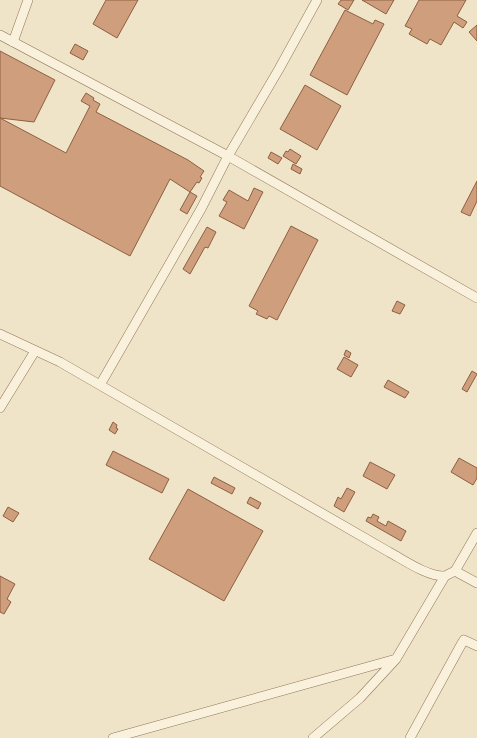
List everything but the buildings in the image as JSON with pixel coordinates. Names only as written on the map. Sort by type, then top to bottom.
[{"type":"lane","points":[[13,42],[28,0]]},
{"type":"lane","points":[[100,385],[202,209],[228,156],[279,70],[317,0]]},
{"type":"lane","points":[[0,35],[228,156],[477,298]]},
{"type":"lane","points":[[0,334],[60,362],[389,552],[425,571],[438,576],[446,576]]},
{"type":"lane","points":[[0,408],[34,351]]},
{"type":"lane","points":[[313,738],[360,698],[396,659],[446,576],[454,571],[477,533]]},
{"type":"lane","points":[[454,571],[477,583]]},
{"type":"lane","points":[[410,738],[464,640],[477,646]]},
{"type":"lane","points":[[113,738],[396,659]]}]
